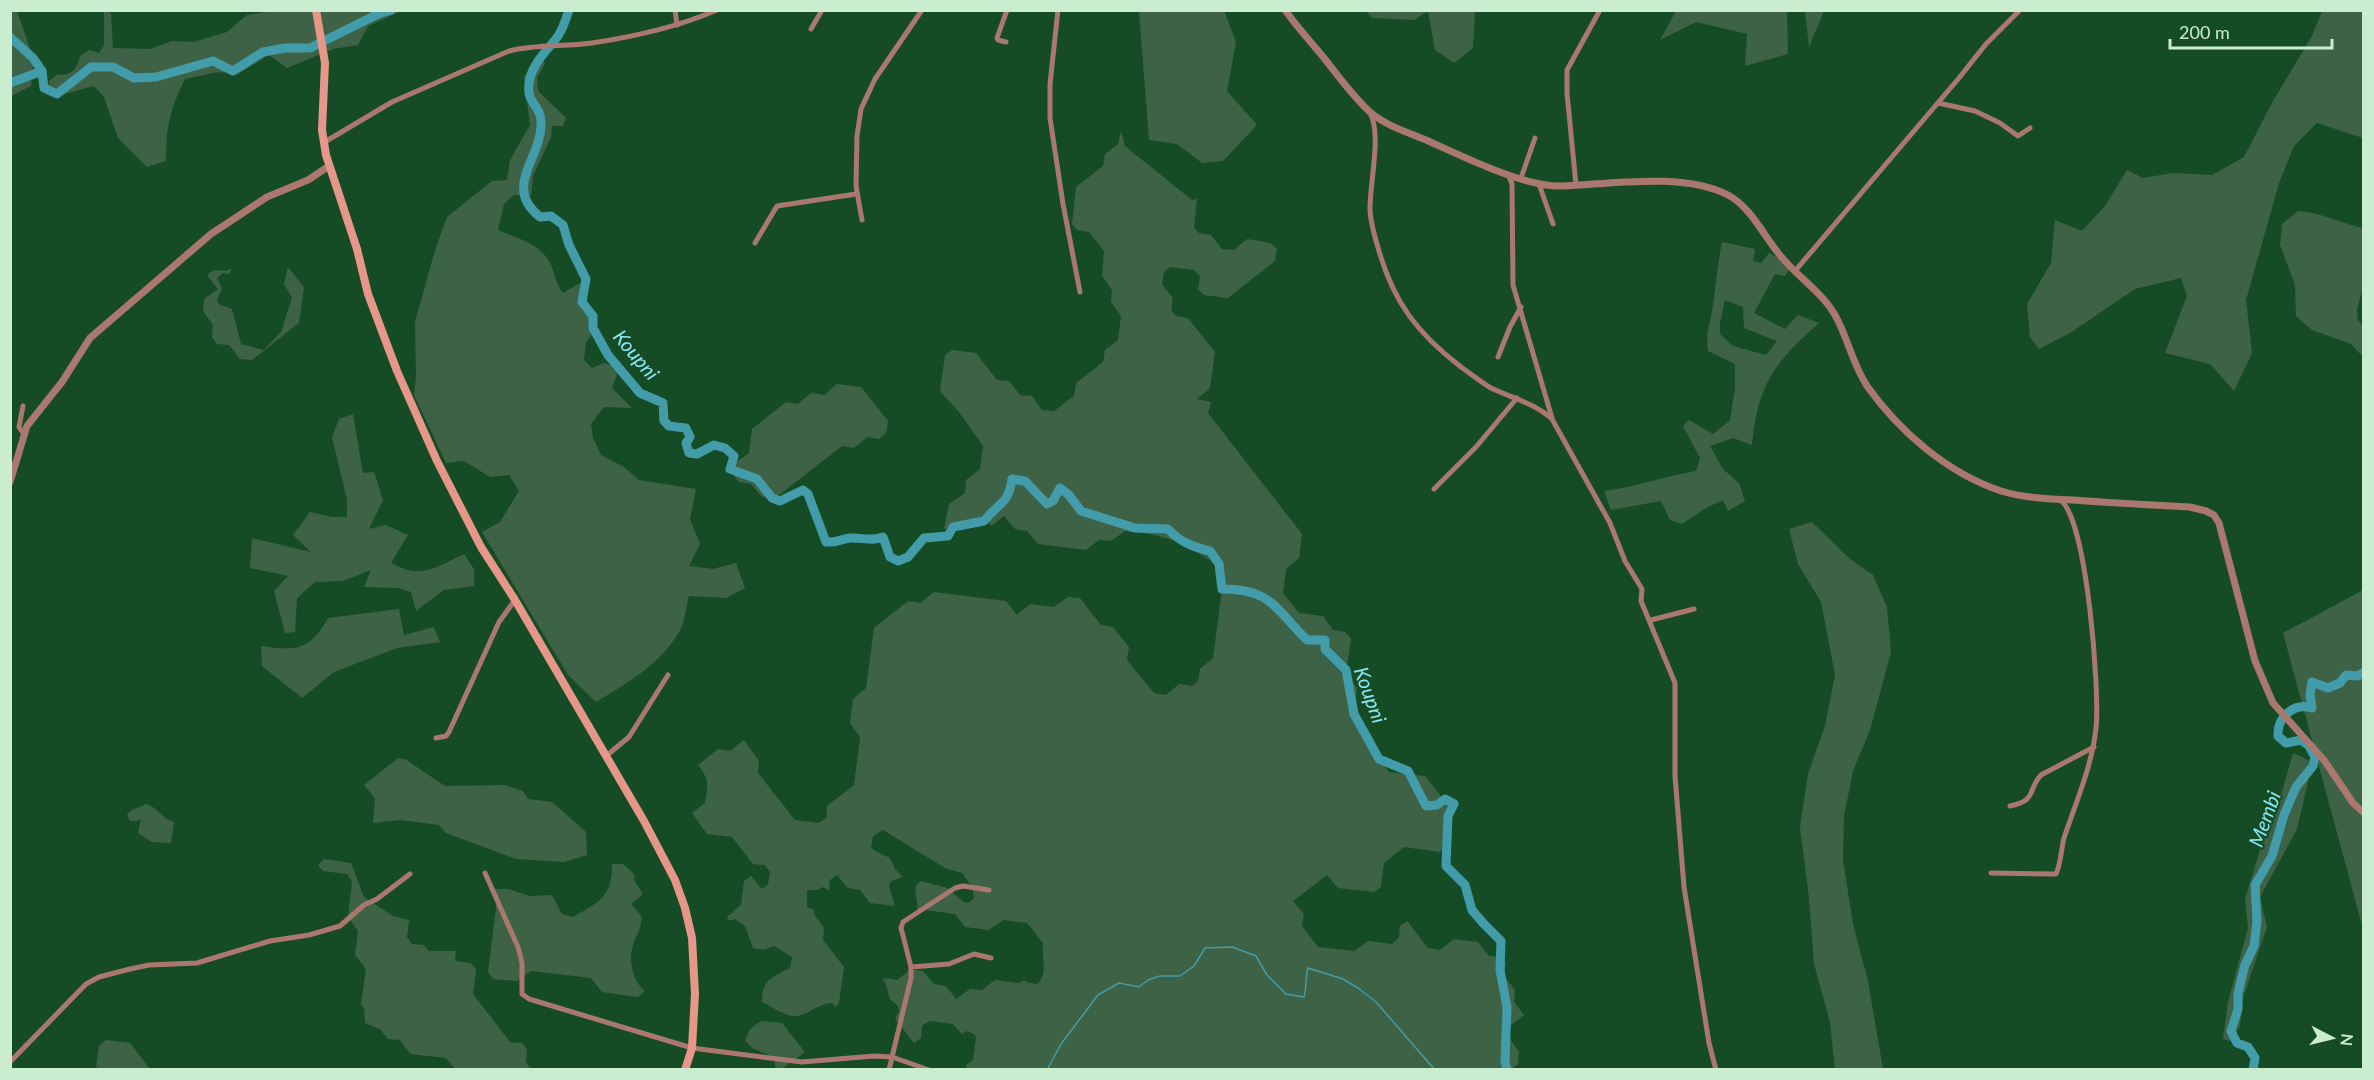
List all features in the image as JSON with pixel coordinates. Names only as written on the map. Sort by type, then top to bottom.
[{"type":"main road","points":[[316,10],[324,50],[323,143],[357,249],[368,294],[408,397],[468,523],[655,842],[686,908],[692,938],[695,1013],[692,1048],[685,1070]]},
{"type":"street","points":[[675,10],[677,25]]},
{"type":"street","points":[[323,143],[392,102],[509,51],[592,42],[677,25],[717,10]]},
{"type":"street","points":[[811,29],[822,10]]},
{"type":"street","points":[[862,220],[856,194],[857,136],[865,98],[875,79],[922,10]]},
{"type":"street","points":[[1006,10],[997,38],[1006,42]]},
{"type":"street","points":[[1058,10],[1051,74],[1050,118],[1063,204],[1080,292]]},
{"type":"street","points":[[1285,10],[1371,114],[1374,129],[1370,195],[1372,225],[1382,262],[1403,309],[1427,339],[1489,387],[1539,409],[1552,419]]},
{"type":"street","points":[[1576,185],[1567,70],[1600,10]]},
{"type":"street","points":[[1795,271],[1986,44],[2020,10]]},
{"type":"street","points":[[1938,103],[1975,111],[2000,123],[2016,136],[2030,128]]},
{"type":"street","points":[[1366,108],[1395,128],[1463,157],[1539,184],[1660,182],[1692,186],[1724,194],[1744,209],[1781,257],[1826,301],[1840,324],[1859,374],[1889,413],[1915,439],[1953,467],[1990,486],[2016,494],[2054,499],[2190,507],[2214,515],[2224,536],[2255,661],[2278,710],[2324,760],[2353,803],[2364,813]]},
{"type":"street","points":[[1521,178],[1535,138]]},
{"type":"street","points":[[10,482],[24,434],[68,374],[81,350],[105,325],[141,297],[212,234],[267,197],[308,180],[329,166]]},
{"type":"street","points":[[1508,174],[1512,184],[1513,285],[1552,419],[1610,523],[1625,561],[1642,588],[1641,601],[1651,620],[1675,682],[1675,776],[1684,887],[1707,1032],[1716,1070]]},
{"type":"street","points":[[1539,184],[1553,224]]},
{"type":"street","points":[[755,243],[777,206],[856,194]]},
{"type":"street","points":[[1498,357],[1521,307]]},
{"type":"street","points":[[1434,489],[1476,447],[1516,399]]},
{"type":"street","points":[[23,406],[20,426],[24,434]]},
{"type":"street","points":[[1991,873],[2056,874],[2063,844],[2094,747],[2097,694],[2093,635],[2083,559],[2078,537],[2065,505],[2063,501],[2054,499]]},
{"type":"street","points":[[436,738],[446,736],[449,732],[500,622],[515,600]]},
{"type":"street","points":[[1651,620],[1694,609]]},
{"type":"street","points":[[606,756],[629,737],[668,675]]},
{"type":"street","points":[[2010,806],[2025,801],[2041,775],[2094,747]]},
{"type":"street","points":[[485,873],[518,947],[522,963],[522,994],[529,999],[692,1048],[802,1062],[865,1056],[892,1058],[929,1070]]},
{"type":"street","points":[[10,1062],[86,984],[99,976],[149,965],[197,963],[270,941],[309,935],[340,926],[364,905],[377,899],[410,874]]},
{"type":"street","points":[[889,1070],[911,967],[901,928],[903,922],[956,888],[963,886],[990,890]]},
{"type":"street","points":[[911,967],[949,964],[974,954],[991,958]]},
{"type":"green space","points":[[10,11],[17,11],[34,60],[31,86],[11,96]]},
{"type":"green space","points":[[104,11],[111,13],[113,48],[150,49],[172,41],[194,42],[227,32],[247,15],[272,11],[402,11],[368,26],[358,45],[333,49],[287,68],[269,55],[238,74],[218,72],[185,79],[170,119],[166,161],[147,167],[118,138],[104,97],[94,86],[65,94],[48,92],[49,81],[58,74],[63,75],[73,71],[80,56],[89,50],[99,53],[104,45]]},
{"type":"green space","points":[[1139,11],[1224,11],[1236,42],[1227,91],[1257,125],[1223,161],[1202,163],[1177,144],[1149,140]]},
{"type":"green space","points":[[1366,11],[1428,11],[1414,20],[1372,18]]},
{"type":"green space","points":[[1428,11],[1475,11],[1473,48],[1454,63],[1435,50]]},
{"type":"green space","points":[[1676,11],[1787,11],[1788,54],[1745,66],[1747,34],[1696,22],[1660,40]]},
{"type":"green space","points":[[1805,11],[1824,11],[1809,47]]},
{"type":"green space","points":[[2322,11],[2363,11],[2363,138],[2317,123],[2294,146],[2279,183],[2246,300],[2252,353],[2234,391],[2210,364],[2165,353],[2187,296],[2181,278],[2135,289],[2070,333],[2039,349],[2030,337],[2027,304],[2051,263],[2055,220],[2082,231],[2105,206],[2127,170],[2143,178],[2173,173],[2212,175],[2244,157],[2273,101],[2312,36]]},
{"type":"green space","points":[[538,54],[545,63],[537,78],[538,91],[566,118],[563,126],[552,126],[551,137],[533,176],[531,196],[514,195],[504,204],[498,230],[525,241],[543,253],[550,262],[563,293],[580,283],[597,327],[586,342],[584,360],[592,368],[604,363],[619,368],[612,388],[632,408],[604,407],[591,424],[593,438],[601,455],[624,467],[639,480],[696,489],[690,519],[700,544],[689,566],[713,569],[736,563],[745,588],[726,598],[689,596],[681,628],[671,644],[653,664],[596,702],[568,675],[482,532],[500,522],[519,491],[509,475],[490,477],[464,461],[446,463],[414,395],[415,322],[435,250],[447,217],[492,181],[507,180],[510,160],[530,125],[524,77]]},
{"type":"green space","points":[[1121,131],[1125,146],[1192,200],[1197,199],[1194,227],[1199,233],[1211,235],[1222,249],[1234,250],[1247,239],[1271,243],[1277,249],[1275,261],[1228,298],[1204,295],[1198,289],[1200,276],[1194,270],[1170,267],[1164,272],[1162,284],[1173,298],[1171,310],[1176,316],[1188,318],[1215,352],[1210,388],[1197,399],[1211,402],[1208,413],[1302,534],[1299,558],[1286,569],[1283,593],[1299,613],[1323,616],[1333,630],[1345,632],[1351,638],[1346,674],[1357,688],[1354,712],[1364,726],[1363,738],[1389,772],[1425,776],[1452,810],[1447,846],[1440,852],[1404,847],[1384,863],[1381,887],[1374,892],[1338,888],[1327,875],[1293,901],[1304,914],[1302,926],[1318,947],[1354,951],[1368,941],[1392,944],[1399,938],[1400,926],[1407,921],[1428,948],[1440,950],[1454,939],[1478,942],[1489,956],[1501,957],[1506,964],[1504,976],[1515,990],[1514,1002],[1524,1015],[1510,1026],[1509,1038],[1519,1052],[1518,1064],[1510,1070],[966,1069],[967,1064],[973,1060],[976,1037],[974,1034],[967,1031],[962,1034],[953,1024],[929,1021],[922,1026],[921,1038],[914,1043],[895,1019],[899,1012],[898,1006],[890,999],[885,982],[882,981],[885,978],[897,980],[911,969],[923,971],[934,984],[946,986],[956,999],[970,989],[982,990],[995,980],[1019,983],[1024,980],[1037,984],[1044,970],[1043,943],[1027,923],[1003,920],[989,930],[965,927],[955,914],[917,909],[915,890],[921,881],[947,888],[965,903],[974,898],[972,887],[962,873],[945,868],[883,830],[873,836],[871,847],[890,858],[895,869],[903,877],[891,881],[889,886],[895,906],[870,903],[860,890],[848,888],[837,875],[830,880],[829,891],[823,887],[818,890],[807,890],[807,907],[814,910],[814,914],[824,928],[823,940],[844,967],[839,1003],[835,1007],[833,1003],[822,1005],[793,1016],[762,1002],[766,984],[790,968],[792,957],[774,946],[764,950],[753,948],[745,926],[735,919],[727,921],[728,916],[741,905],[744,881],[751,876],[762,889],[768,884],[770,872],[765,865],[753,864],[732,837],[707,834],[692,813],[705,803],[707,791],[705,775],[698,765],[718,749],[730,751],[744,740],[759,761],[758,773],[795,820],[819,823],[826,818],[827,806],[854,785],[860,737],[850,723],[853,699],[866,688],[874,628],[908,601],[920,603],[934,592],[1006,601],[1017,615],[1030,604],[1054,607],[1068,597],[1080,598],[1101,625],[1113,627],[1129,647],[1127,660],[1154,693],[1166,695],[1179,684],[1192,686],[1198,681],[1200,669],[1213,658],[1224,574],[1209,555],[1209,560],[1170,539],[1125,531],[1111,541],[1099,540],[1086,550],[1038,544],[1027,531],[1015,529],[1004,516],[991,526],[985,518],[981,521],[944,529],[949,504],[965,493],[966,480],[980,469],[983,446],[959,412],[940,391],[945,355],[952,350],[976,353],[997,380],[1009,381],[1020,395],[1032,396],[1042,410],[1054,411],[1074,396],[1076,383],[1103,362],[1105,350],[1118,340],[1121,316],[1111,302],[1112,290],[1102,276],[1104,251],[1089,232],[1077,230],[1072,224],[1076,187],[1103,166],[1105,154],[1118,144]]},
{"type":"green space","points":[[2298,211],[2363,228],[2363,287],[2357,310],[2358,320],[2363,326],[2363,357],[2351,344],[2312,330],[2296,316],[2295,285],[2280,245],[2282,224]]},
{"type":"green space","points":[[1722,242],[1755,249],[1753,261],[1761,263],[1769,253],[1792,265],[1785,276],[1775,274],[1754,313],[1785,329],[1798,315],[1819,323],[1790,350],[1771,376],[1759,406],[1752,445],[1733,438],[1710,446],[1723,469],[1739,483],[1745,501],[1728,511],[1723,500],[1682,524],[1670,520],[1661,501],[1611,510],[1604,491],[1696,471],[1700,458],[1683,426],[1689,420],[1713,434],[1730,420],[1735,388],[1735,364],[1708,351],[1707,344]],"holes":[[[1725,300],[1743,307],[1744,328],[1777,341],[1766,355],[1733,346],[1720,334]]]},
{"type":"green space","points":[[288,267],[304,287],[299,323],[252,360],[240,359],[229,345],[217,344],[212,337],[213,325],[203,311],[204,299],[218,289],[207,275],[214,270],[226,271],[231,268],[230,274],[223,273],[217,278],[222,288],[217,300],[218,304],[232,309],[241,344],[264,350],[281,332],[292,298],[284,284]]},
{"type":"green space","points":[[837,384],[861,387],[888,421],[886,433],[879,439],[867,437],[854,448],[842,446],[774,499],[762,497],[751,484],[739,482],[734,476],[735,463],[749,453],[752,429],[786,402],[798,404],[811,393],[824,395]]},
{"type":"green space","points":[[353,414],[363,473],[374,472],[383,500],[369,529],[386,525],[408,535],[391,563],[411,571],[420,571],[437,567],[464,554],[474,569],[474,586],[444,590],[416,611],[411,592],[398,588],[364,587],[371,570],[343,581],[315,582],[297,598],[295,632],[285,633],[274,591],[288,576],[250,568],[252,538],[311,552],[293,535],[310,512],[332,517],[347,517],[347,500],[332,437],[339,419]]},
{"type":"green space","points":[[1812,522],[1850,559],[1873,575],[1887,607],[1891,652],[1870,730],[1853,771],[1844,816],[1843,860],[1853,924],[1868,981],[1883,1069],[1835,1069],[1830,1022],[1814,964],[1800,827],[1808,774],[1825,726],[1835,675],[1821,602],[1798,564],[1789,529]]},
{"type":"green space","points":[[2363,590],[2363,929],[2283,633]]},
{"type":"green space","points":[[399,609],[404,635],[434,627],[440,642],[397,648],[334,672],[302,698],[262,666],[261,646],[293,648],[301,646],[315,637],[328,618]]},
{"type":"green space","points":[[2293,753],[2310,761],[2308,782],[2297,829],[2260,897],[2267,927],[2243,998],[2240,1026],[2230,1041],[2223,1039],[2228,1002],[2248,928],[2245,899]]},
{"type":"green space","points":[[398,758],[405,759],[445,786],[504,785],[523,791],[528,799],[552,802],[586,832],[587,855],[564,862],[516,859],[446,833],[439,825],[400,820],[373,823],[375,798],[364,785]]},
{"type":"green space","points":[[146,804],[174,822],[171,843],[152,842],[138,833],[141,819],[130,821],[127,815],[133,809]]},
{"type":"green space","points":[[324,859],[351,863],[364,897],[393,916],[409,920],[407,937],[412,944],[424,945],[429,951],[456,951],[455,961],[471,963],[476,970],[473,994],[510,1042],[522,1043],[527,1050],[526,1062],[531,1069],[455,1069],[446,1058],[410,1054],[400,1040],[388,1039],[380,1029],[365,1023],[364,1008],[361,1005],[366,969],[355,955],[358,931],[348,917],[352,881],[347,874],[323,871],[318,865]]},
{"type":"green space","points":[[612,864],[623,864],[635,875],[634,880],[643,894],[631,904],[642,917],[631,957],[637,982],[645,991],[638,997],[602,992],[591,978],[531,971],[517,981],[493,979],[488,972],[497,899],[489,889],[508,889],[530,896],[552,895],[562,914],[573,917],[597,903],[607,892]]},
{"type":"green space","points":[[761,1021],[782,1023],[805,1052],[782,1069],[776,1069],[773,1057],[752,1048],[745,1040],[750,1029]]},
{"type":"green space","points":[[106,1040],[130,1043],[150,1069],[96,1069],[99,1046]]},
{"type":"waterway","points":[[10,37],[33,58],[42,71],[44,88],[57,94],[91,67],[113,67],[134,78],[156,77],[213,61],[233,71],[263,52],[285,48],[310,48],[378,14],[391,10]]},
{"type":"waterway","name":"Koupni","points":[[569,10],[560,33],[538,60],[530,78],[529,93],[541,120],[537,146],[524,182],[524,194],[529,205],[540,217],[551,216],[563,225],[569,245],[586,279],[582,302],[593,316],[593,328],[608,355],[640,393],[663,403],[664,421],[669,426],[686,428],[690,437],[686,443],[689,453],[697,454],[714,445],[725,448],[734,456],[730,469],[757,479],[772,498],[780,501],[803,490],[808,494],[826,542],[850,538],[883,537],[890,557],[898,561],[908,557],[924,538],[948,536],[953,527],[984,521],[1006,499],[1012,479],[1025,481],[1047,504],[1053,501],[1060,488],[1069,495],[1081,511],[1135,528],[1168,529],[1187,543],[1210,551],[1219,564],[1222,589],[1239,590],[1262,597],[1279,610],[1307,640],[1325,640],[1325,649],[1346,670],[1354,714],[1379,759],[1408,771],[1426,806],[1437,805],[1445,799],[1454,804],[1448,816],[1446,866],[1465,885],[1472,910],[1501,941],[1500,970],[1507,1007],[1505,1062],[1507,1070]]},
{"type":"waterway","points":[[10,83],[42,71]]},
{"type":"waterway","name":"Membi","points":[[2253,1070],[2255,1058],[2248,1047],[2237,1043],[2231,1031],[2238,1009],[2238,993],[2245,965],[2254,946],[2257,922],[2255,885],[2272,856],[2284,815],[2296,787],[2313,766],[2315,757],[2309,746],[2301,740],[2286,743],[2278,736],[2278,729],[2283,718],[2293,709],[2312,708],[2310,695],[2312,682],[2328,688],[2340,683],[2346,675],[2358,676],[2364,672]]},
{"type":"waterway","points":[[1047,1070],[1061,1044],[1098,995],[1119,983],[1139,987],[1148,980],[1160,976],[1180,976],[1194,966],[1205,948],[1232,947],[1256,956],[1267,975],[1286,994],[1304,997],[1308,968],[1343,979],[1358,988],[1376,1002],[1435,1070]]}]
